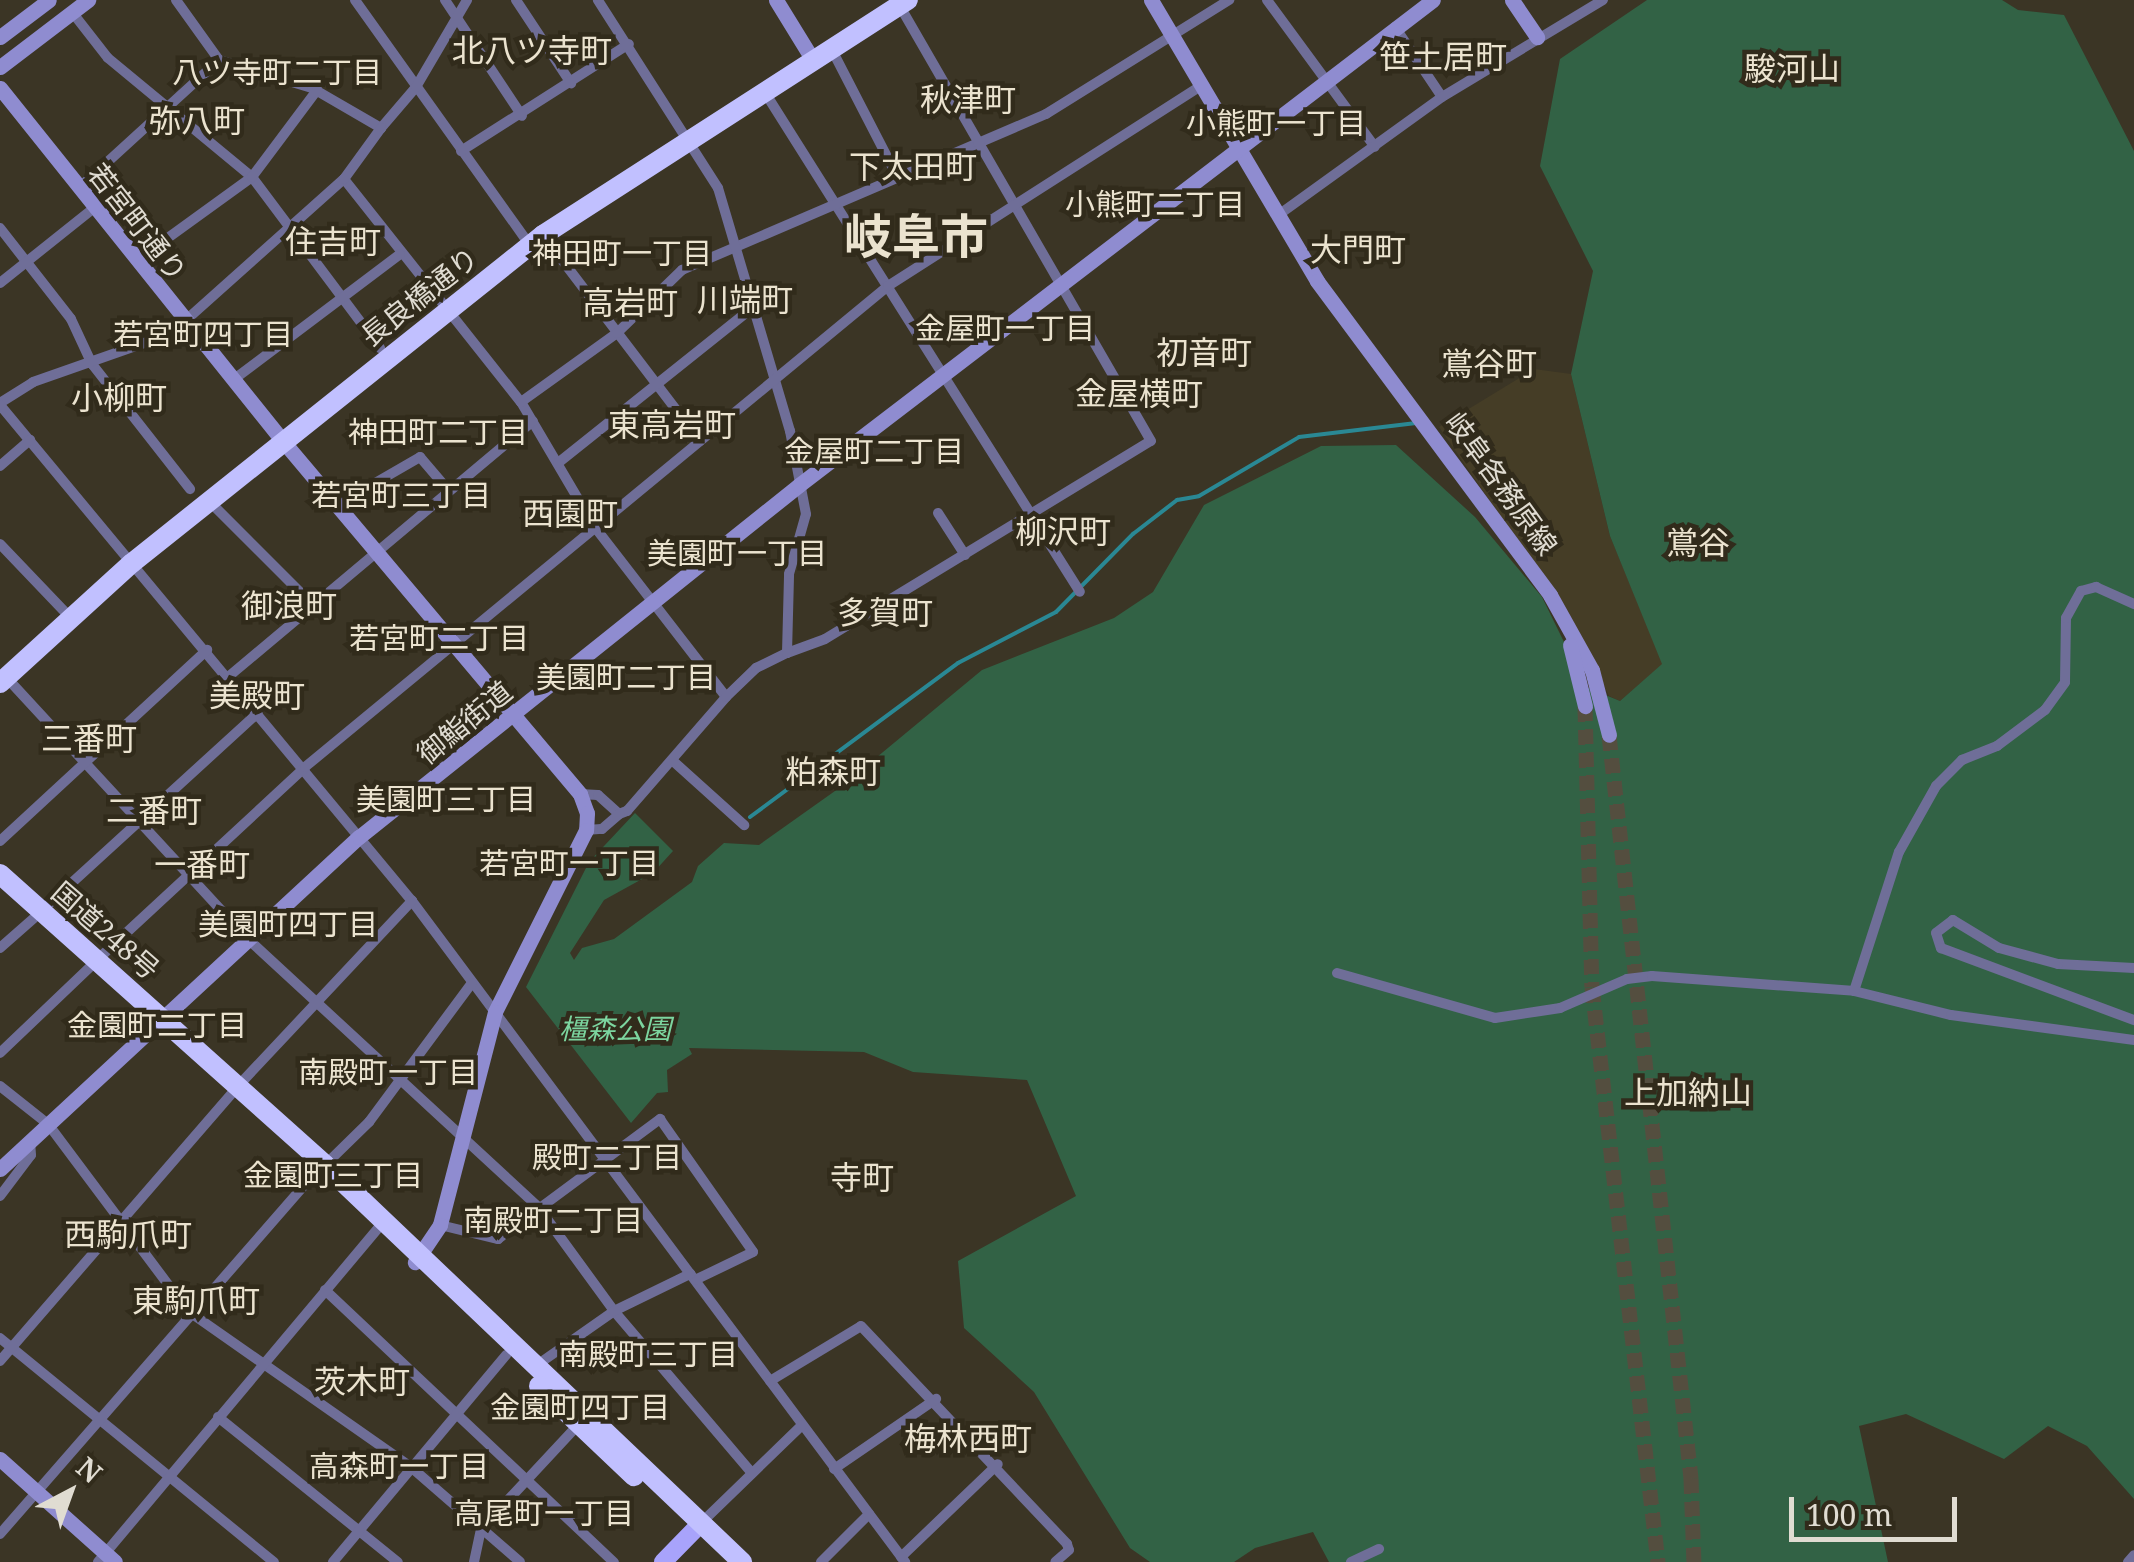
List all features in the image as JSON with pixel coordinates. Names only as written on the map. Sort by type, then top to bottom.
[{"type":"highway","name":"長良橋通り","points":[[2,677],[64,610],[441,306],[534,236],[808,52],[897,1]]},
{"type":"highway","name":"長良橋通り","points":[[686,135],[831,49],[897,1]]},
{"type":"highway","name":"長良橋通り","points":[[2,677],[199,495],[279,436],[380,348],[441,306]]},
{"type":"highway","name":"国道248号","points":[[0,874],[38,914],[322,1167],[535,1366],[728,1562]]},
{"type":"highway","name":"国道248号","points":[[0,889],[38,914]]},
{"type":"highway","name":"国道248号","points":[[322,1167],[378,1228],[418,1259],[506,1355],[578,1424],[696,1528],[742,1562]]},
{"type":"main road","points":[[663,1562],[696,1528]]},
{"type":"main road","points":[[671,1562],[696,1528]]},
{"type":"street","points":[[0,37],[49,0]]},
{"type":"street","points":[[0,67],[88,0]]},
{"type":"street","points":[[176,0],[219,60],[317,90],[381,128]]},
{"type":"street","points":[[355,0],[461,151],[617,333],[700,441]]},
{"type":"street","points":[[445,0],[522,116]]},
{"type":"street","points":[[467,0],[416,87],[344,179],[185,321],[92,364],[33,382],[0,404],[305,767],[412,901],[903,1559],[998,1464]]},
{"type":"street","points":[[516,0],[571,83]]},
{"type":"street","points":[[598,0],[718,188],[755,306],[806,514],[790,574],[786,653]]},
{"type":"street","points":[[776,0],[808,52]]},
{"type":"street","name":"岐阜各務原線","points":[[1151,0],[1317,281],[1550,595],[1592,670],[1609,735]]},
{"type":"street","points":[[520,402],[617,333],[682,270],[735,243],[1046,114],[1228,0]]},
{"type":"street","points":[[1267,0],[1322,80],[1375,147]]},
{"type":"street","name":"御鮨街道","points":[[0,1196],[30,1156],[30,1142],[48,1124],[360,837],[798,484],[1238,143],[1432,0]]},
{"type":"street","points":[[1512,0],[1537,37]]},
{"type":"street","points":[[1277,216],[1442,96],[1603,0]]},
{"type":"street","points":[[586,830],[602,830],[619,814],[673,761],[726,697],[756,668],[825,640],[1151,441],[897,1]]},
{"type":"street","points":[[72,12],[108,58],[252,178],[380,348]]},
{"type":"street","points":[[1395,27],[1442,96]]},
{"type":"street","points":[[461,151],[522,116],[629,44]]},
{"type":"street","points":[[831,49],[898,178]]},
{"type":"street","points":[[79,188],[219,60]]},
{"type":"street","points":[[0,1053],[305,767],[888,286],[1202,85]]},
{"type":"street","name":"若宮町通り","points":[[0,88],[136,262],[580,794]]},
{"type":"street","points":[[136,262],[252,178],[317,90]]},
{"type":"street","points":[[764,90],[1080,592]]},
{"type":"street","points":[[344,179],[520,402],[594,526],[726,697]]},
{"type":"street","points":[[0,283],[94,208]]},
{"type":"street","points":[[0,228],[71,319],[92,364],[199,495],[312,604]]},
{"type":"street","points":[[233,380],[400,254]]},
{"type":"street","points":[[558,462],[755,306]]},
{"type":"street","points":[[228,677],[533,421]]},
{"type":"street","points":[[0,466],[30,440]]},
{"type":"street","points":[[337,506],[420,457],[449,491]]},
{"type":"street","points":[[938,513],[965,555]]},
{"type":"street","points":[[0,544],[64,610]]},
{"type":"street","points":[[1854,992],[1899,852],[1936,786],[1962,760],[1997,746],[2044,710],[2065,682],[2066,618],[2081,592],[2096,587],[2134,604]]},
{"type":"street","name":"岐阜各務原線","points":[[1550,595],[1576,662],[1585,706]]},
{"type":"street","points":[[0,841],[207,650]]},
{"type":"street","points":[[2,677],[140,820],[248,940],[464,1134],[538,1208],[614,1311],[752,1473]]},
{"type":"street","points":[[0,948],[258,713]]},
{"type":"street","points":[[673,761],[744,826]]},
{"type":"street","points":[[418,1259],[440,1225],[495,1012],[586,830],[580,794],[598,795],[619,814]]},
{"type":"street","points":[[0,1361],[118,1218],[412,901]]},
{"type":"street","points":[[2134,968],[2058,964],[1999,948],[1952,920],[1936,932],[1941,948],[2134,1020]]},
{"type":"street","points":[[1337,973],[1495,1018],[1560,1008],[1652,976],[1854,992],[1951,1015],[2134,1040]]},
{"type":"street","points":[[0,1534],[188,1311],[368,1122],[398,1075],[472,983]]},
{"type":"street","points":[[0,1086],[48,1124],[188,1311],[260,1366],[412,1468],[520,1562]]},
{"type":"street","points":[[440,1225],[498,1239],[660,1119],[753,1252],[614,1311],[535,1366]]},
{"type":"street","points":[[0,1169],[30,1142]]},
{"type":"street","points":[[0,1459],[106,1559],[169,1476],[378,1228]]},
{"type":"street","points":[[325,1290],[614,1562]]},
{"type":"street","points":[[770,1381],[861,1326],[998,1464],[1067,1544],[1069,1550],[1055,1562]]},
{"type":"street","points":[[0,1338],[274,1562]]},
{"type":"street","points":[[332,1562],[506,1355]]},
{"type":"street","points":[[834,1469],[936,1400]]},
{"type":"street","points":[[218,1417],[398,1562]]},
{"type":"street","points":[[474,1562],[481,1529],[578,1424]]},
{"type":"street","points":[[696,1528],[802,1426]]},
{"type":"street","points":[[821,1562],[869,1514]]},
{"type":"street","points":[[1352,1562],[1379,1550]]},
{"type":"shaded area","points":[[1534,369],[1571,374],[1610,536],[1663,664],[1620,701],[1609,696],[1572,620],[1439,427]]},
{"type":"green space","name":"橿森公園","points":[[1647,0],[2002,0],[2018,10],[2064,15],[2134,151],[2134,1499],[2087,1446],[2048,1426],[2004,1459],[1906,1414],[1859,1426],[1888,1562],[1329,1562],[1313,1532],[1255,1548],[1234,1562],[1150,1562],[1130,1548],[1034,1392],[964,1328],[958,1261],[1076,1196],[1027,1080],[913,1072],[864,1052],[689,1048],[692,1054],[667,1070],[668,1092],[657,1093],[631,1123],[526,987],[589,862],[635,813],[673,851],[653,873],[604,900],[570,953],[574,960],[582,948],[614,939],[692,882],[698,866],[724,843],[759,845],[842,786],[982,670],[1114,618],[1153,592],[1204,505],[1321,446],[1396,445],[1475,517],[1542,597],[1586,687],[1620,701],[1662,664],[1610,536],[1571,374],[1593,271],[1540,166],[1560,59]]},
{"type":"waterway","points":[[750,817],[958,663],[1056,612],[1133,534],[1177,500],[1199,496],[1299,437],[1416,423]]},
{"type":"tunnel","points":[[1585,706],[1592,987],[1658,1562]]},
{"type":"tunnel","points":[[1609,735],[1691,1478],[1694,1562]]},
{"type":"district","name":"北八ツ寺町","points":[[532,50]]},
{"type":"district","name":"笹土居町","points":[[1443,56]]},
{"type":"district","name":"駿河山","points":[[1792,68]]},
{"type":"district","name":"八ツ寺町二丁目","points":[[277,72]]},
{"type":"district","name":"秋津町","points":[[968,99]]},
{"type":"district","name":"弥八町","points":[[197,120]]},
{"type":"district","name":"小熊町一丁目","points":[[1276,123]]},
{"type":"district","name":"下太田町","points":[[913,166]]},
{"type":"district","name":"小熊町二丁目","points":[[1155,204]]},
{"type":"district","name":"岐阜市","points":[[916,236]]},
{"type":"district","name":"住吉町","points":[[333,241]]},
{"type":"district","name":"大門町","points":[[1358,249]]},
{"type":"district","name":"神田町一丁目","points":[[622,253]]},
{"type":"district","name":"川端町","points":[[745,299]]},
{"type":"district","name":"高岩町","points":[[630,302]]},
{"type":"district","name":"金屋町一丁目","points":[[1005,328]]},
{"type":"district","name":"若宮町四丁目","points":[[203,334]]},
{"type":"district","name":"初音町","points":[[1204,352]]},
{"type":"district","name":"鴬谷町","points":[[1489,363]]},
{"type":"district","name":"金屋横町","points":[[1139,393]]},
{"type":"district","name":"小柳町","points":[[119,397]]},
{"type":"district","name":"東高岩町","points":[[672,424]]},
{"type":"district","name":"神田町二丁目","points":[[438,432]]},
{"type":"district","name":"金屋町二丁目","points":[[874,451]]},
{"type":"district","name":"若宮町三丁目","points":[[401,495]]},
{"type":"district","name":"西園町","points":[[570,513]]},
{"type":"district","name":"柳沢町","points":[[1063,531]]},
{"type":"district","name":"鴬谷","points":[[1698,542]]},
{"type":"district","name":"美園町一丁目","points":[[737,553]]},
{"type":"district","name":"御浪町","points":[[289,605]]},
{"type":"district","name":"多賀町","points":[[885,612]]},
{"type":"district","name":"若宮町二丁目","points":[[439,638]]},
{"type":"district","name":"美園町二丁目","points":[[626,677]]},
{"type":"district","name":"美殿町","points":[[257,695]]},
{"type":"district","name":"三番町","points":[[89,738]]},
{"type":"district","name":"粕森町","points":[[833,771]]},
{"type":"district","name":"美園町三丁目","points":[[446,799]]},
{"type":"district","name":"二番町","points":[[154,810]]},
{"type":"district","name":"若宮町一丁目","points":[[569,863]]},
{"type":"district","name":"一番町","points":[[202,864]]},
{"type":"district","name":"美園町四丁目","points":[[288,924]]},
{"type":"district","name":"金園町二丁目","points":[[157,1025]]},
{"type":"district","name":"南殿町一丁目","points":[[388,1072]]},
{"type":"district","name":"上加納山","points":[[1688,1092]]},
{"type":"district","name":"殿町二丁目","points":[[607,1157]]},
{"type":"district","name":"金園町三丁目","points":[[333,1175]]},
{"type":"district","name":"寺町","points":[[862,1177]]},
{"type":"district","name":"南殿町二丁目","points":[[553,1220]]},
{"type":"district","name":"西駒爪町","points":[[128,1234]]},
{"type":"district","name":"東駒爪町","points":[[196,1300]]},
{"type":"district","name":"南殿町三丁目","points":[[648,1354]]},
{"type":"district","name":"茨木町","points":[[362,1381]]},
{"type":"district","name":"金園町四丁目","points":[[580,1407]]},
{"type":"district","name":"梅林西町","points":[[968,1438]]},
{"type":"district","name":"高森町一丁目","points":[[399,1466]]},
{"type":"district","name":"高尾町一丁目","points":[[544,1513]]}]
